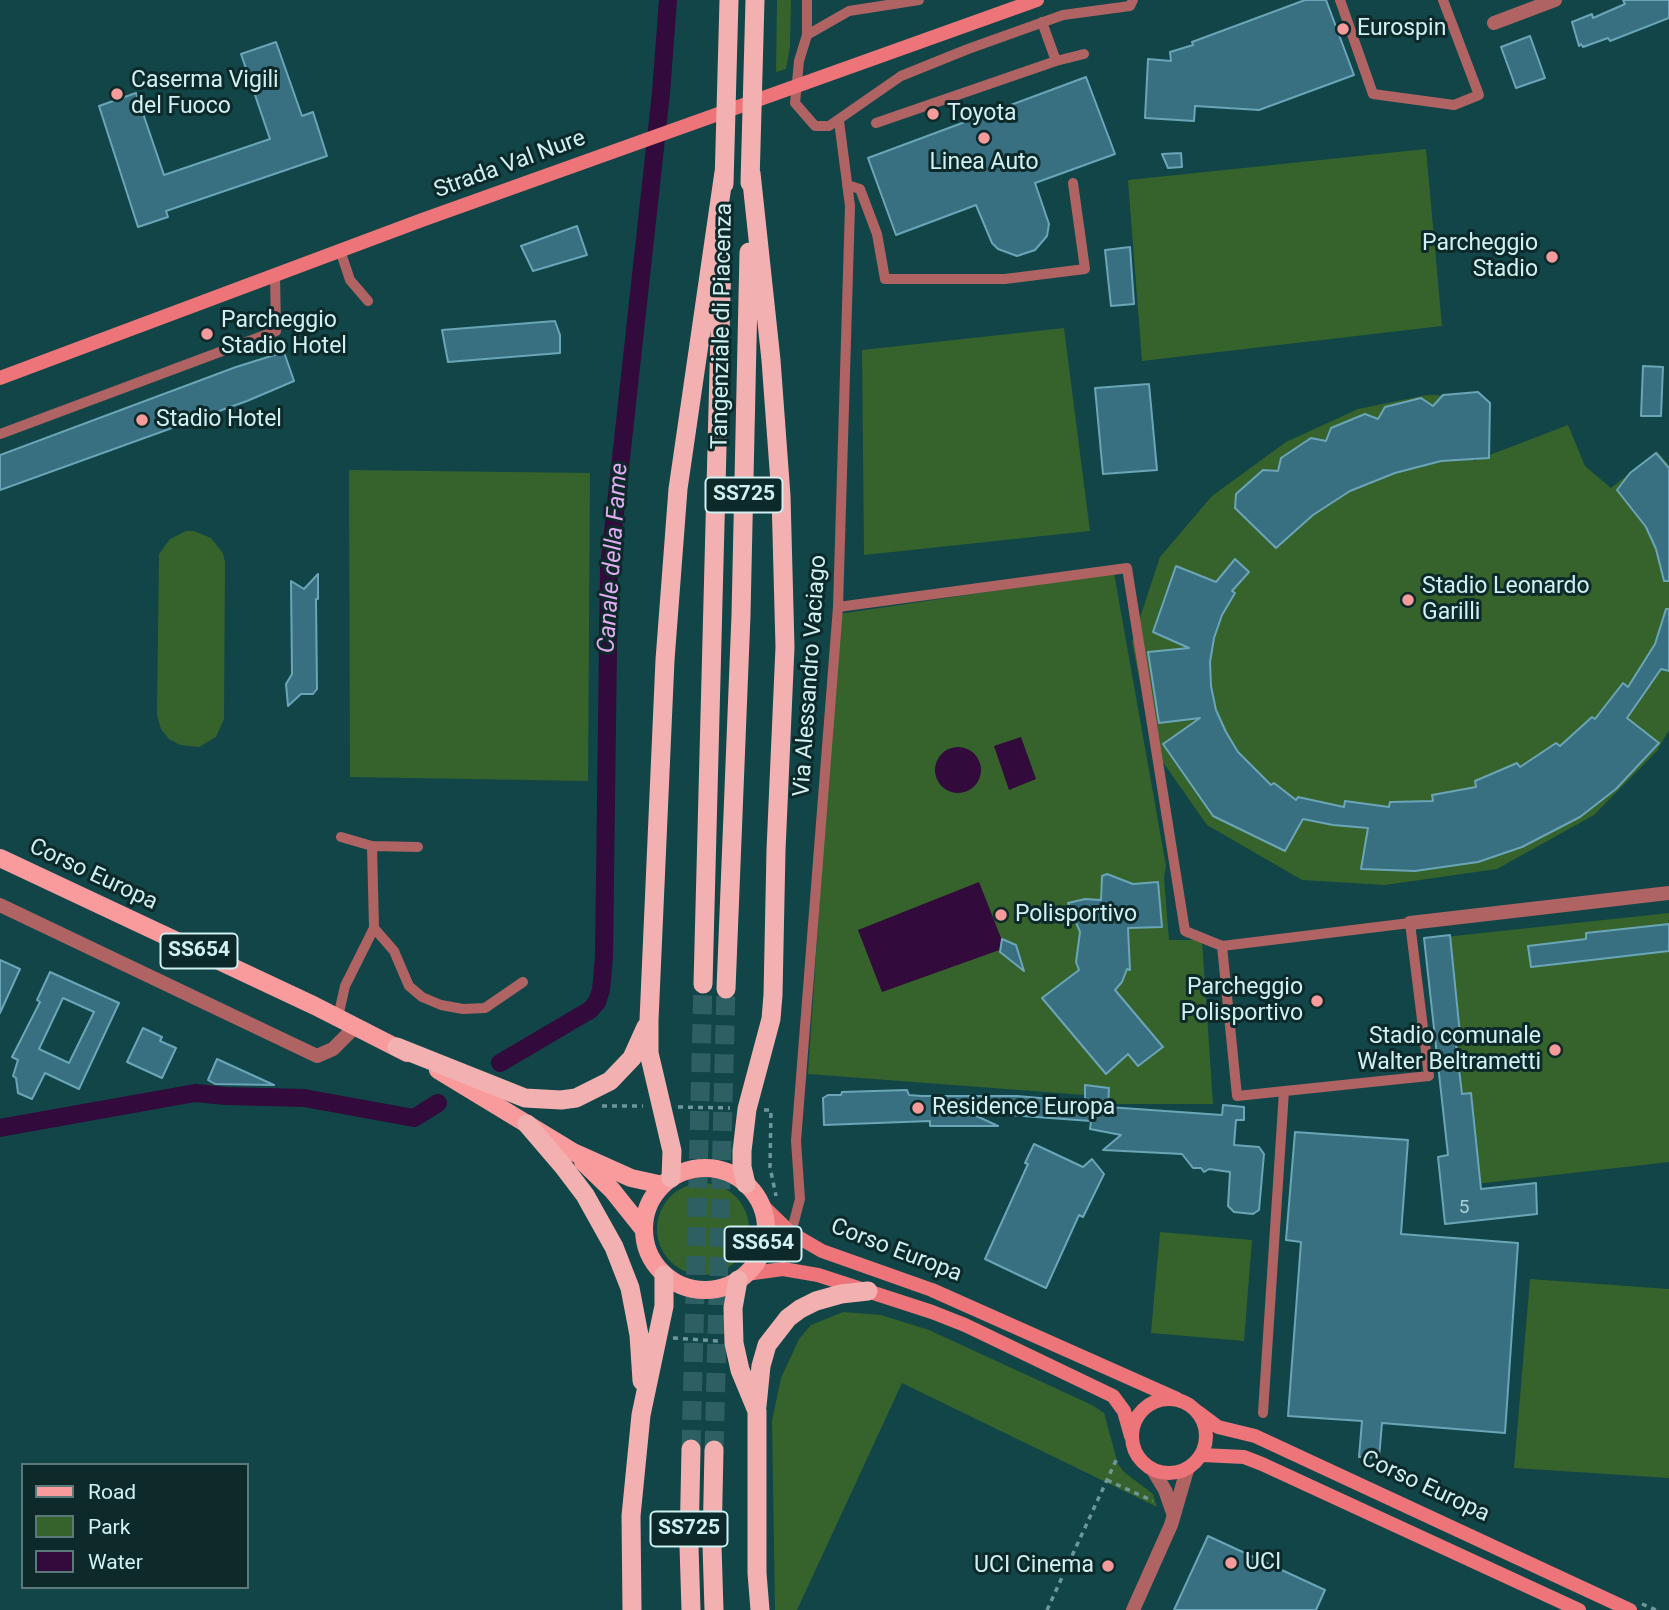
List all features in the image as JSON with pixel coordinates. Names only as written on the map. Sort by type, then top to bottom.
[{"type":"highway","name":"Tangenziale di Piacenza","points":[[703,984],[729,0]]},
{"type":"highway","name":"Tangenziale di Piacenza","points":[[726,989],[741,615],[755,0]]},
{"type":"highway","points":[[667,1181],[672,1151],[649,1053],[665,660],[678,489],[724,172]]},
{"type":"highway","points":[[746,1184],[742,1151],[747,1109],[771,1019],[773,995],[785,647],[780,495],[771,360],[751,173]]},
{"type":"highway","points":[[397,1047],[525,1098],[561,1100],[576,1098],[595,1090],[617,1075],[632,1058],[649,1020]]},
{"type":"highway","points":[[527,1124],[585,1195],[614,1247],[630,1288],[639,1335],[641,1415]]},
{"type":"highway","points":[[632,1610],[631,1516],[641,1415],[662,1316],[664,1275]]},
{"type":"highway","points":[[742,1277],[733,1308],[734,1343],[740,1370],[757,1411]]},
{"type":"highway","points":[[760,1610],[757,1573],[757,1411],[761,1366],[767,1345],[783,1324],[800,1309],[841,1294],[868,1291]]},
{"type":"highway","name":"SS725","points":[[691,1449],[691,1610]]},
{"type":"highway","name":"SS725","points":[[713,1450],[714,1610]]},
{"type":"main road","name":"Strada Val Nure","points":[[0,378],[340,250],[1037,0]]},
{"type":"main road","name":"Corso Europa","points":[[0,858],[397,1047]]},
{"type":"main road","name":"SS654","points":[[397,1047],[573,1152],[631,1178],[667,1181],[690,1170],[710,1168],[730,1173],[746,1184],[761,1204],[765,1218],[764,1241],[756,1262],[742,1277]]},
{"type":"main road","name":"SS654","points":[[573,1152],[612,1190],[644,1230],[646,1247],[664,1275],[681,1285],[700,1290],[720,1288],[742,1277],[783,1269],[868,1291]]},
{"type":"main road","points":[[644,1230],[649,1206],[667,1181]]},
{"type":"main road","name":"Corso Europa","points":[[761,1204],[791,1233],[822,1251],[932,1290],[1177,1399]]},
{"type":"main road","name":"Corso Europa","points":[[868,1291],[965,1325],[1113,1396],[1124,1410],[1131,1436]]},
{"type":"main road","points":[[1166,1399],[1177,1399],[1198,1412],[1207,1433],[1202,1455],[1187,1470],[1164,1474],[1153,1470],[1137,1456],[1131,1436],[1138,1415],[1146,1407],[1166,1399]]},
{"type":"main road","name":"Corso Europa","points":[[1198,1412],[1218,1427],[1255,1436],[1630,1610]]},
{"type":"main road","name":"Corso Europa","points":[[1202,1455],[1244,1457],[1262,1464],[1579,1610]]},
{"type":"street","points":[[1494,23],[1555,0]]},
{"type":"street","points":[[1409,923],[1669,893]]},
{"type":"street","points":[[0,905],[317,1055],[333,1049],[356,1026]]},
{"type":"street","points":[[1153,1470],[1165,1490],[1174,1515]]},
{"type":"street","points":[[1133,1610],[1171,1525],[1187,1470]]},
{"type":"lane","points":[[807,0],[807,35],[799,61],[795,103],[815,126],[829,126],[839,121],[901,76],[1063,15],[1130,6],[1133,0]]},
{"type":"lane","points":[[807,35],[849,12],[919,0]]},
{"type":"lane","points":[[1340,0],[1373,94],[1454,105],[1479,95],[1443,0]]},
{"type":"lane","points":[[1042,22],[1056,61]]},
{"type":"lane","points":[[876,123],[1056,61],[1084,54]]},
{"type":"lane","name":"Via Alessandro Vaciago","points":[[791,1233],[800,1199],[796,1141],[838,607],[850,206],[839,121]]},
{"type":"lane","points":[[847,185],[860,188],[877,234],[885,279],[1005,279],[1085,269],[1073,183]]},
{"type":"lane","points":[[340,250],[350,281],[368,301]]},
{"type":"lane","points":[[0,433],[276,331],[275,274]]},
{"type":"lane","points":[[838,607],[1127,568],[1185,931],[1222,946],[1409,923],[1429,1076],[1237,1096],[1222,946]]},
{"type":"lane","points":[[341,837],[372,846],[418,847]]},
{"type":"lane","points":[[338,1017],[345,986],[374,929],[372,846]]},
{"type":"lane","points":[[374,929],[394,951],[409,986],[422,997],[441,1005],[463,1009],[485,1008],[523,982]]},
{"type":"lane","points":[[1263,1413],[1284,1091]]},
{"type":"path","points":[[600,1106],[652,1106]]},
{"type":"path","points":[[671,1107],[739,1109]]},
{"type":"path","points":[[667,1337],[724,1341]]},
{"type":"path","points":[[1047,1610],[1118,1456]]},
{"type":"path","points":[[1107,1480],[1159,1503]]},
{"type":"green space","points":[[777,0],[791,0],[790,46],[786,69],[776,72]]},
{"type":"green space","points":[[1426,149],[1442,326],[1142,361],[1128,180]]},
{"type":"green space","points":[[1064,328],[1090,531],[864,555],[862,350]]},
{"type":"green space","name":"Stadio Leonardo Garilli","points":[[1427,395],[1469,396],[1474,461],[1568,425],[1585,466],[1611,488],[1657,451],[1669,465],[1669,730],[1657,751],[1594,815],[1497,869],[1385,885],[1302,880],[1207,825],[1153,748],[1132,642],[1160,557],[1212,496],[1286,442],[1358,409]]},
{"type":"green space","points":[[349,470],[590,473],[588,781],[350,777]]},
{"type":"green space","points":[[186,531],[194,531],[211,538],[223,553],[225,562],[224,719],[216,737],[199,747],[180,745],[169,739],[161,729],[157,715],[159,554],[170,539]]},
{"type":"green space","points":[[1114,573],[1166,866],[1164,878],[1169,940],[1202,940],[1213,1104],[1108,1104],[1109,1088],[1086,1086],[1085,1095],[808,1074],[839,614]]},
{"type":"green space","name":"Stadio comunale Walter Beltrametti","points":[[1669,913],[1669,1162],[1458,1186],[1426,939]]},
{"type":"green space","points":[[703,1183],[721,1186],[736,1196],[746,1211],[749,1229],[746,1247],[736,1262],[721,1272],[703,1275],[685,1272],[670,1262],[660,1247],[657,1229],[660,1211],[670,1196],[685,1186]]},
{"type":"green space","points":[[1160,1232],[1252,1240],[1244,1341],[1151,1333]]},
{"type":"green space","points":[[1530,1279],[1669,1289],[1669,1478],[1514,1468]]},
{"type":"green space","points":[[843,1312],[881,1315],[929,1330],[1092,1405],[1104,1413],[1118,1464],[1124,1472],[1153,1494],[1157,1507],[902,1383],[797,1610],[775,1610],[772,1421],[781,1378],[799,1339],[811,1325]]},
{"type":"water","points":[[1021,737],[1036,779],[1009,790],[994,746]]},
{"type":"water","points":[[958,747],[974,754],[981,770],[974,786],[958,793],[942,786],[935,770],[942,754]]},
{"type":"water","points":[[979,882],[1005,948],[882,992],[858,930]]},
{"type":"building","points":[[1305,0],[1326,0],[1354,75],[1259,110],[1195,106],[1194,121],[1145,118],[1148,59],[1171,61],[1170,52]]},
{"type":"building","points":[[1623,0],[1669,0],[1669,18],[1610,41],[1608,38],[1579,46],[1572,22],[1592,14],[1593,18],[1625,4]]},
{"type":"building","points":[[1530,36],[1545,78],[1516,88],[1501,47]]},
{"type":"building","points":[[276,42],[302,116],[313,112],[327,156],[166,211],[168,217],[138,227],[99,106],[136,93],[164,175],[270,139],[241,54]]},
{"type":"building","points":[[1086,77],[1115,154],[1035,183],[1049,224],[1047,236],[1035,250],[1017,256],[998,249],[992,243],[976,205],[896,235],[868,158]]},
{"type":"building","points":[[1181,153],[1182,167],[1168,168],[1162,154]]},
{"type":"building","points":[[577,226],[587,255],[533,271],[521,246]]},
{"type":"building","points":[[1130,247],[1134,304],[1111,306],[1105,250]]},
{"type":"building","points":[[555,321],[560,335],[560,353],[448,362],[442,330]]},
{"type":"building","name":"Stadio Hotel","points":[[284,352],[294,381],[247,401],[0,490],[0,455],[236,367]]},
{"type":"building","points":[[1643,366],[1663,367],[1661,416],[1641,416]]},
{"type":"building","points":[[1149,384],[1157,470],[1103,474],[1095,388]]},
{"type":"building","points":[[1478,392],[1490,403],[1489,458],[1441,461],[1395,473],[1350,491],[1313,515],[1276,548],[1235,508],[1236,494],[1263,470],[1278,471],[1281,458],[1311,438],[1326,441],[1331,428],[1365,414],[1378,419],[1385,407],[1421,398],[1433,406],[1443,395]]},
{"type":"building","points":[[1656,453],[1669,468],[1669,581],[1664,581],[1656,549],[1646,527],[1617,490],[1630,473]]},
{"type":"building","points":[[1235,559],[1249,572],[1232,591],[1235,593],[1222,615],[1214,638],[1210,662],[1216,710],[1238,752],[1271,785],[1274,783],[1296,800],[1298,797],[1344,807],[1345,801],[1389,807],[1390,802],[1433,801],[1432,795],[1476,787],[1475,781],[1517,763],[1520,767],[1556,743],[1560,746],[1592,717],[1595,719],[1623,683],[1628,687],[1655,644],[1666,609],[1669,609],[1669,671],[1661,669],[1627,718],[1659,743],[1616,789],[1580,817],[1522,847],[1478,862],[1415,871],[1361,869],[1368,828],[1303,819],[1285,851],[1213,816],[1163,744],[1200,718],[1159,723],[1148,652],[1189,648],[1153,632],[1176,566],[1216,582]]},
{"type":"building","points":[[318,574],[317,689],[313,694],[301,694],[288,706],[286,684],[292,674],[291,581],[304,589]]},
{"type":"building","points":[[1107,874],[1133,884],[1158,882],[1162,927],[1128,928],[1130,970],[1127,969],[1122,982],[1115,990],[1163,1047],[1138,1066],[1128,1054],[1106,1074],[1042,998],[1079,970],[1076,962],[1080,932],[1068,903],[1085,899],[1101,900],[1102,876]]},
{"type":"building","points":[[1669,924],[1669,951],[1531,967],[1528,946],[1586,939],[1586,933]]},
{"type":"building","points":[[1450,935],[1461,1044],[1456,1044],[1462,1094],[1471,1093],[1481,1189],[1536,1183],[1537,1214],[1445,1224],[1438,1157],[1448,1155],[1424,938]]},
{"type":"building","points":[[1002,939],[1016,945],[1024,971],[1000,952]]},
{"type":"building","points":[[0,960],[20,969],[0,1013]]},
{"type":"building","points":[[50,972],[119,1003],[79,1089],[45,1073],[32,1099],[18,1093],[16,1078],[13,1076],[18,1060],[12,1057],[40,1002],[37,1000]],"holes":[[[63,998],[94,1012],[69,1063],[39,1049]]]},
{"type":"building","points":[[143,1028],[162,1037],[160,1041],[176,1048],[162,1078],[127,1062]]},
{"type":"building","points":[[217,1059],[274,1085],[215,1084],[208,1080]]},
{"type":"building","points":[[1085,1085],[1109,1088],[1108,1107],[1222,1115],[1223,1105],[1244,1107],[1244,1120],[1236,1120],[1234,1145],[1259,1147],[1264,1154],[1259,1210],[1253,1214],[1234,1212],[1228,1206],[1230,1172],[1209,1169],[1204,1172],[1201,1168],[1193,1168],[1182,1154],[1103,1150],[1121,1135],[1090,1129],[1091,1121],[968,1112],[998,1126],[930,1126],[930,1121],[824,1125],[823,1098],[828,1095],[841,1095],[842,1092],[907,1090],[909,1095],[922,1096],[1017,1096],[1085,1102]]},
{"type":"building","points":[[1295,1132],[1408,1140],[1401,1234],[1518,1243],[1505,1433],[1382,1423],[1379,1458],[1359,1457],[1362,1421],[1288,1416],[1301,1242],[1286,1240]]},
{"type":"building","points":[[1034,1144],[1083,1167],[1092,1159],[1104,1174],[1083,1217],[1079,1215],[1046,1288],[985,1259],[1028,1164],[1025,1163]]},
{"type":"building","name":"UCI","points":[[1208,1536],[1325,1590],[1316,1610],[1174,1610]]},
{"type":"waterway","name":"Canale della Fame","points":[[500,1063],[590,1010],[597,1002],[601,990],[604,957],[609,568],[661,93],[668,0]]},
{"type":"waterway","points":[[0,1128],[195,1093],[304,1098],[414,1118],[438,1103]]},
{"type":"tunnel","points":[[691,1449],[703,984]]},
{"type":"tunnel","points":[[714,1450],[726,989]]},
{"type":"place","name":"Eurospin","points":[[1343,29]]},
{"type":"place","name":"Caserma Vigili del Fuoco","points":[[117,94]]},
{"type":"place","name":"Toyota","points":[[933,114]]},
{"type":"place","name":"Linea Auto","points":[[984,138]]},
{"type":"place","name":"Parcheggio Stadio","points":[[1552,257]]},
{"type":"place","name":"Parcheggio Stadio Hotel","points":[[207,334]]},
{"type":"place","name":"Stadio Hotel","points":[[142,420]]},
{"type":"place","name":"Stadio Leonardo Garilli","points":[[1408,600]]},
{"type":"place","name":"Polisportivo","points":[[1001,915]]},
{"type":"place","name":"Parcheggio Polisportivo","points":[[1317,1001]]},
{"type":"place","name":"Stadio comunale Walter Beltrametti","points":[[1555,1050]]},
{"type":"place","name":"Residence Europa","points":[[918,1108]]},
{"type":"place","name":"UCI","points":[[1231,1563]]},
{"type":"place","name":"UCI Cinema","points":[[1108,1566]]}]
